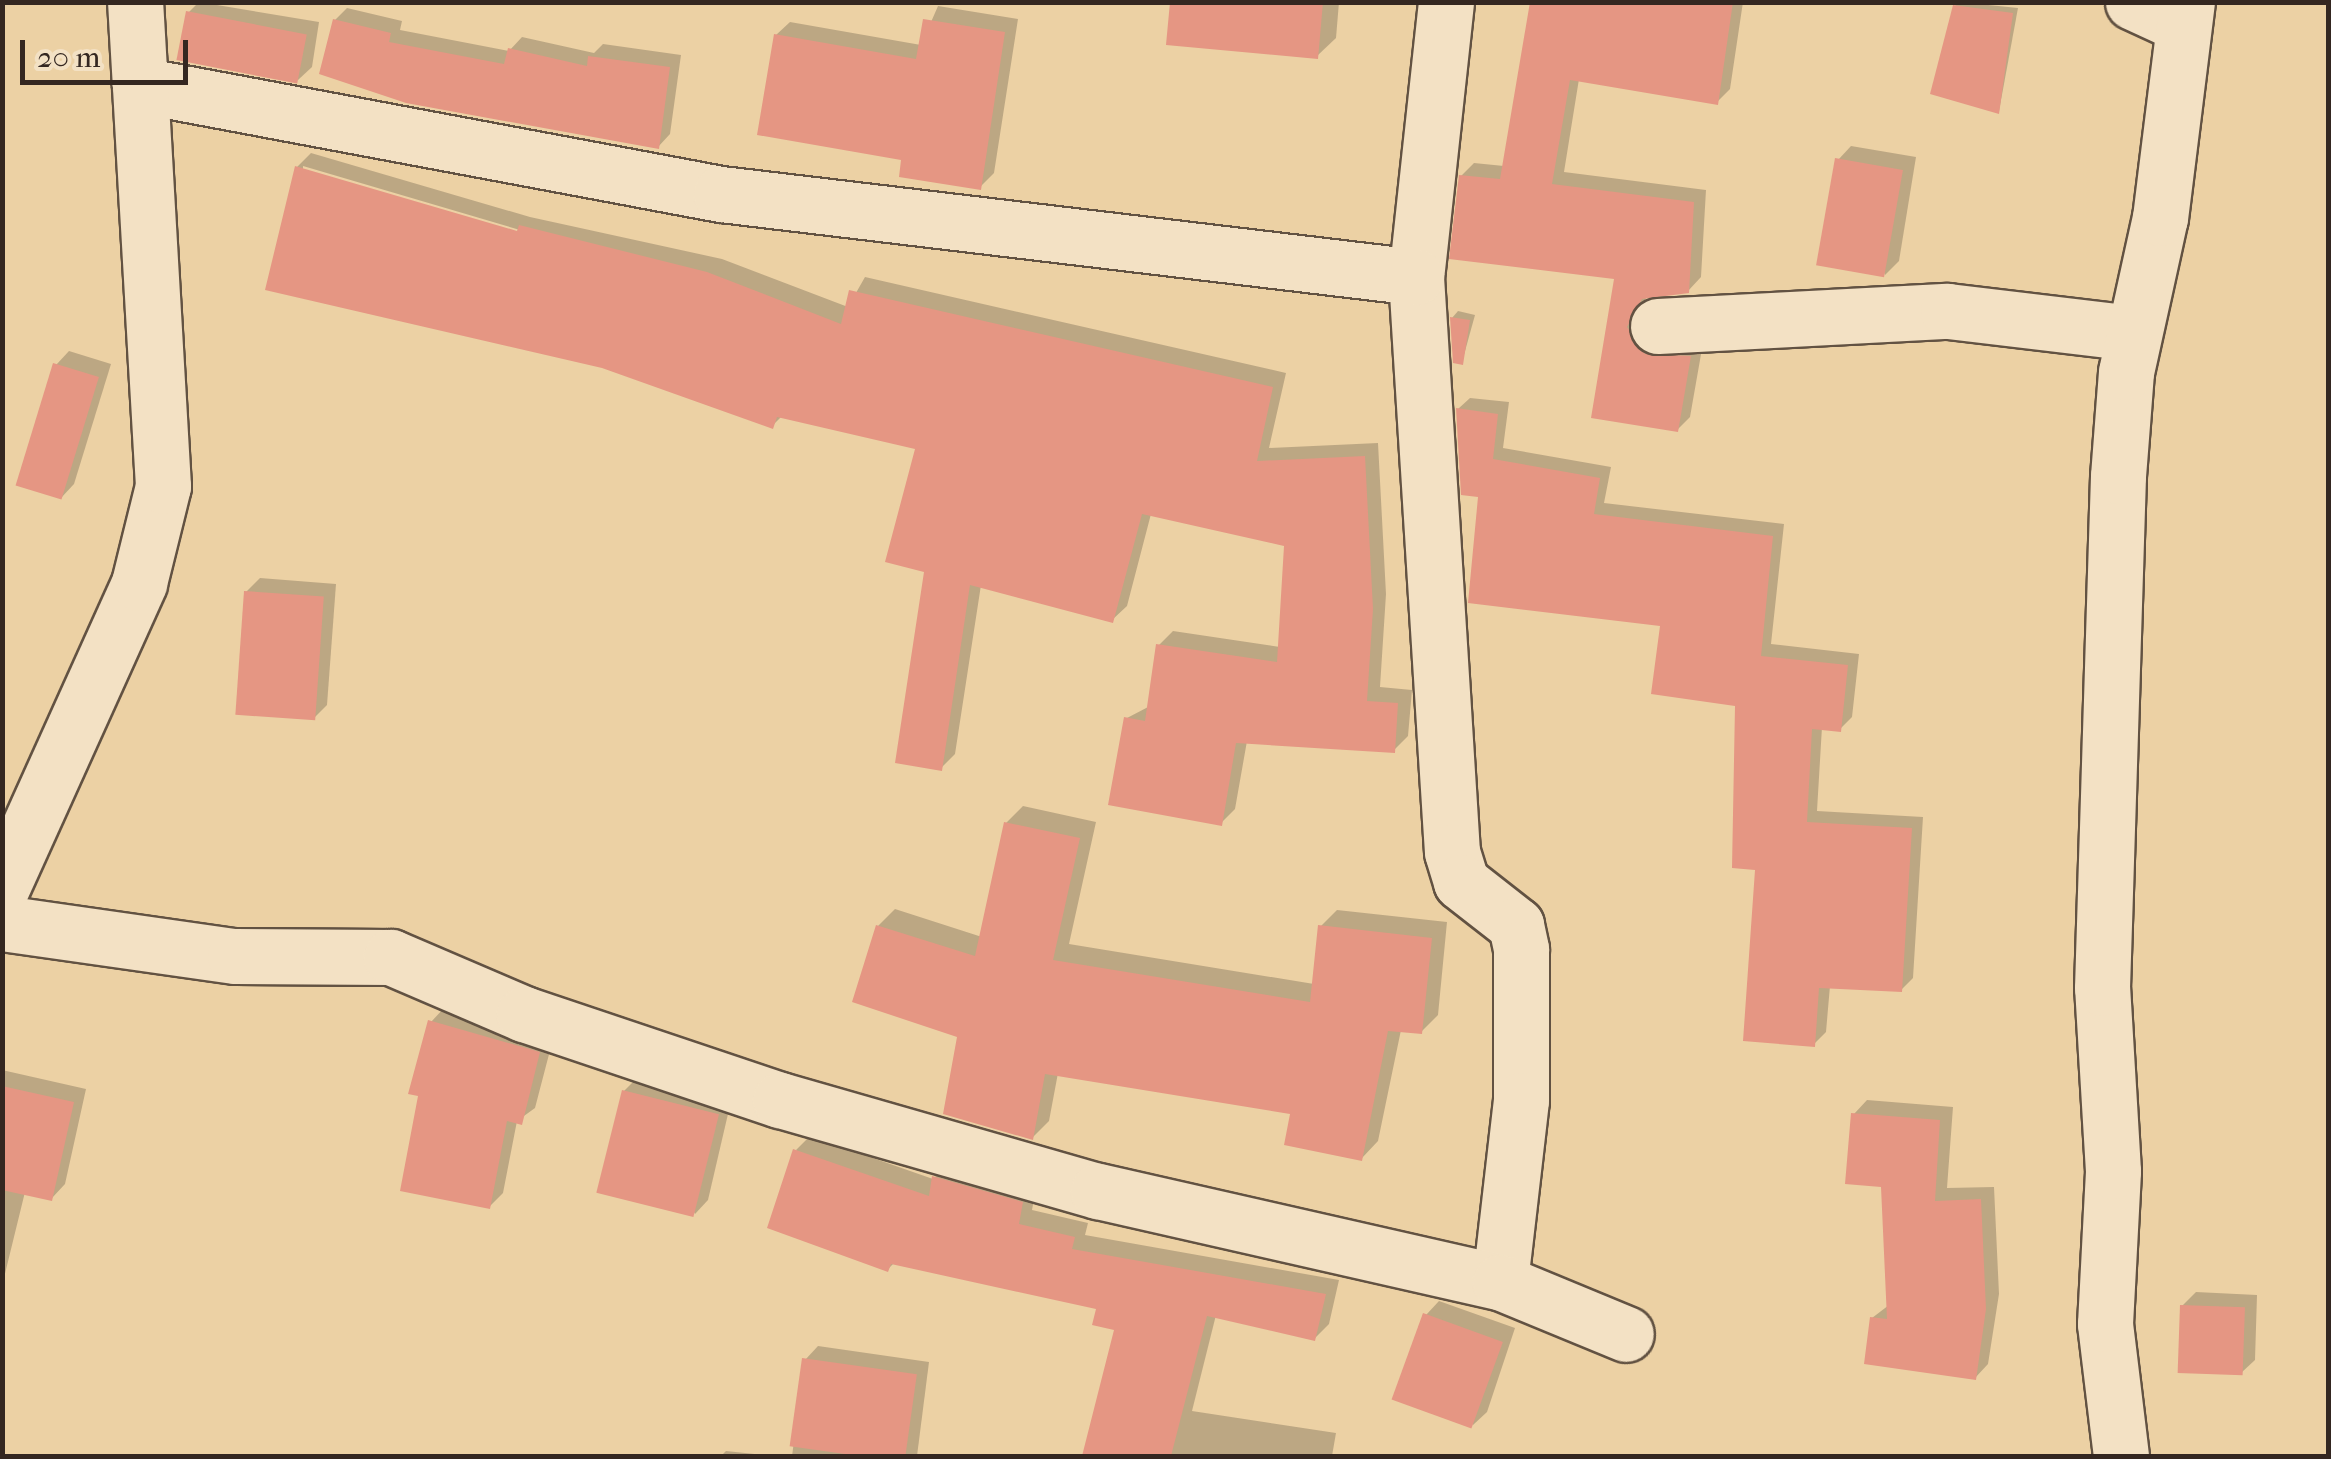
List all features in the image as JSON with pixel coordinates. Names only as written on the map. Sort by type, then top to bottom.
[{"type":"street","points":[[2,887],[139,583],[163,486],[135,2]]},
{"type":"street","points":[[1446,2],[1416,277],[1452,852],[1461,882],[1516,925],[1521,949],[1521,1100],[1500,1282]]},
{"type":"street","points":[[2121,1456],[2106,1324],[2113,1171],[2102,988],[2118,476],[2133,333],[2160,218],[2186,14],[2134,2]]},
{"type":"street","points":[[140,85],[721,194],[1416,277]]},
{"type":"street","points":[[1658,326],[1948,311],[2133,333]]},
{"type":"street","points":[[2,923],[235,956],[390,957],[524,1014],[780,1100],[1098,1191],[1500,1282],[1626,1334]]},
{"type":"building","points":[[1170,2],[1323,2],[1318,59],[1166,45]]},
{"type":"building","points":[[1530,2],[1733,2],[1718,105],[1570,80],[1552,184],[1694,202],[1689,293],[1642,299],[1627,327],[1645,354],[1691,356],[1678,432],[1591,418],[1614,279],[1449,259],[1459,175],[1500,179]]},
{"type":"building","points":[[1953,5],[2013,13],[1999,114],[1930,94]]},
{"type":"building","points":[[186,11],[307,34],[297,84],[176,60]]},
{"type":"building","points":[[333,19],[391,33],[389,42],[504,64],[508,48],[587,66],[588,56],[670,67],[659,149],[406,103],[319,74]]},
{"type":"building","points":[[923,19],[1005,32],[981,190],[899,177],[901,160],[757,135],[774,34],[916,59]]},
{"type":"building","points":[[1835,158],[1903,170],[1884,277],[1816,265]]},
{"type":"building","points":[[295,166],[517,231],[519,225],[707,272],[841,324],[849,290],[1273,387],[1257,461],[1365,456],[1373,609],[1367,701],[1398,703],[1395,753],[1236,743],[1222,826],[1108,805],[1124,717],[1145,721],[1156,644],[1277,662],[1284,546],[1142,514],[1113,623],[970,585],[942,771],[895,763],[924,572],[885,562],[915,449],[777,417],[773,429],[602,368],[265,290]]},
{"type":"building","points":[[1450,317],[1470,320],[1463,365],[1453,363]]},
{"type":"building","points":[[53,363],[99,377],[61,499],[16,485]]},
{"type":"building","points":[[1456,408],[1498,414],[1493,459],[1600,478],[1594,514],[1773,536],[1761,656],[1848,665],[1841,732],[1812,729],[1807,822],[1912,828],[1902,992],[1819,988],[1815,1047],[1743,1041],[1755,870],[1732,868],[1735,706],[1651,694],[1660,626],[1468,603],[1478,497],[1461,495]]},
{"type":"building","points":[[244,591],[324,597],[315,720],[235,715]]},
{"type":"building","points":[[1004,822],[1080,838],[1053,960],[1310,1002],[1318,925],[1432,938],[1422,1034],[1388,1031],[1362,1161],[1284,1145],[1290,1114],[1045,1074],[1033,1140],[943,1114],[957,1037],[852,1002],[876,925],[975,956]]},
{"type":"building","points":[[428,1020],[540,1052],[522,1125],[507,1121],[490,1209],[400,1191],[418,1096],[408,1094]]},
{"type":"building","points":[[2,1086],[74,1102],[52,1201],[2,1190]]},
{"type":"building","points":[[622,1090],[719,1114],[693,1217],[596,1193]]},
{"type":"building","points":[[1851,1113],[1940,1120],[1935,1201],[1981,1199],[1986,1309],[1976,1380],[1864,1364],[1870,1317],[1887,1319],[1881,1187],[1845,1184]]},
{"type":"building","points":[[793,1149],[929,1196],[932,1176],[1023,1202],[1019,1224],[1075,1237],[1072,1249],[1326,1294],[1315,1341],[1207,1316],[1171,1456],[1082,1456],[1114,1330],[1092,1325],[1096,1309],[891,1264],[888,1272],[767,1228]]},
{"type":"building","points":[[2180,1305],[2245,1307],[2243,1375],[2178,1373]]},
{"type":"building","points":[[1423,1313],[1503,1342],[1471,1429],[1392,1399]]},
{"type":"building","points":[[802,1358],[917,1374],[905,1456],[860,1456],[790,1446]]}]
